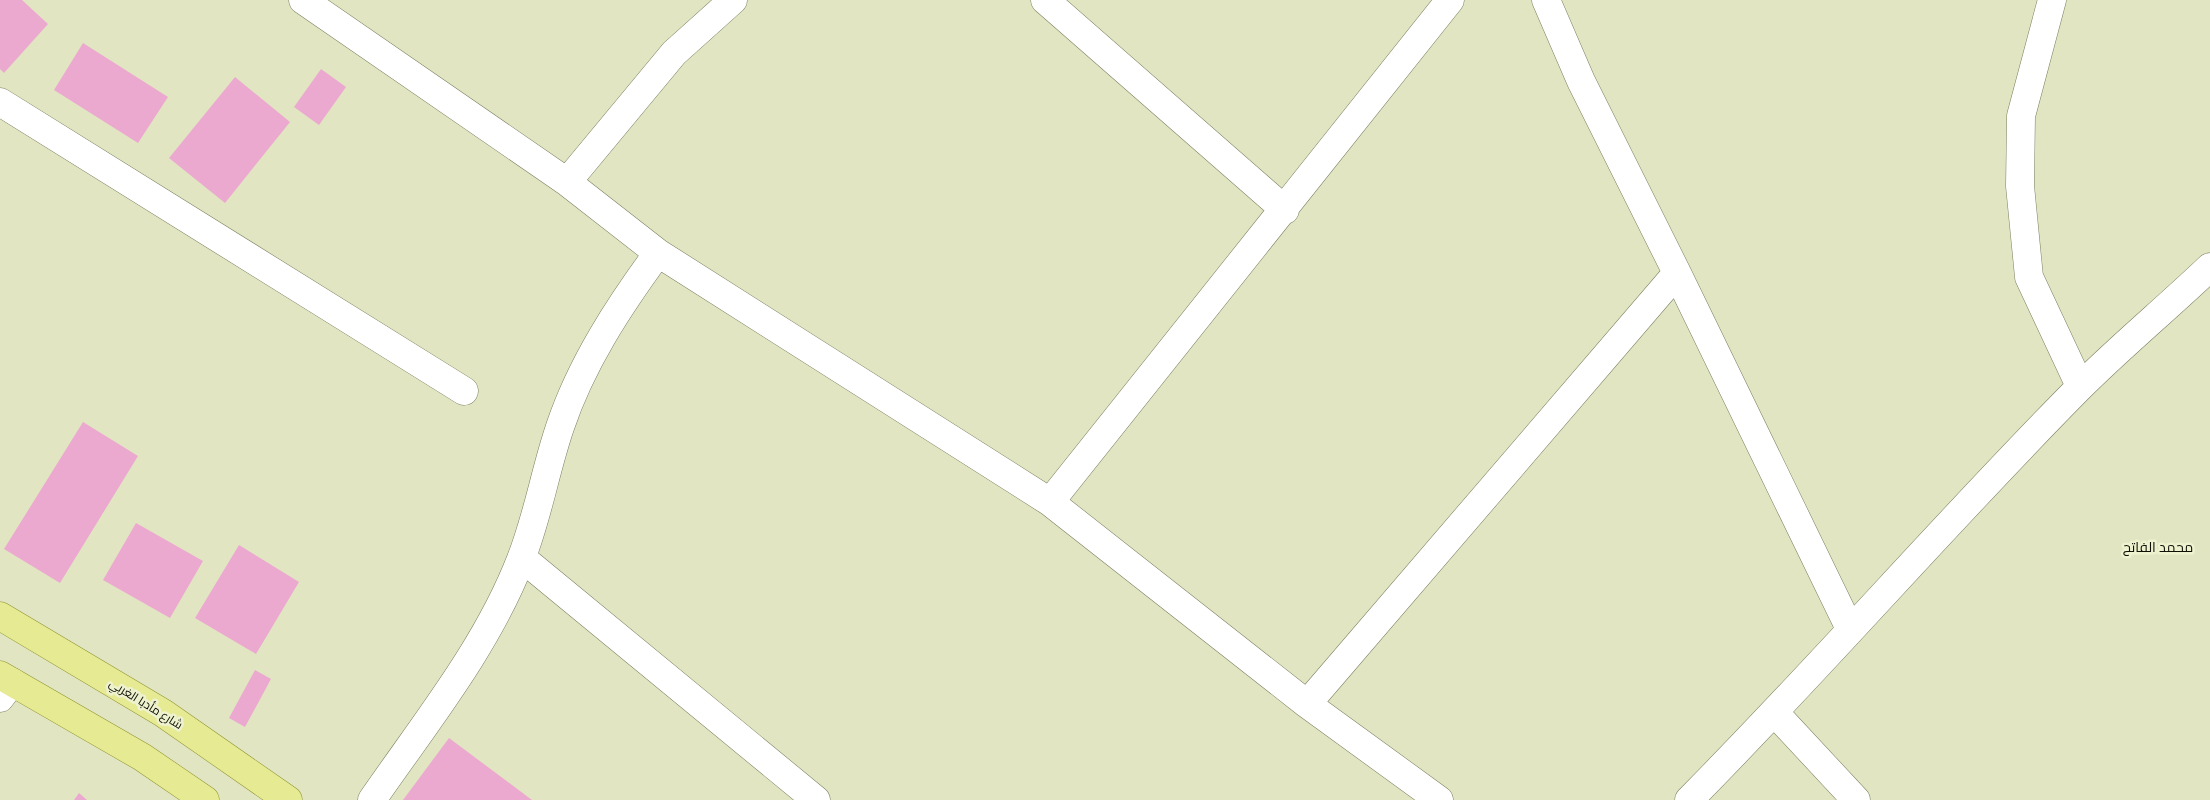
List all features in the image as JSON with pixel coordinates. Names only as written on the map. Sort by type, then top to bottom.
[{"type":"main road","name":"شارع مأدبا الغربي","points":[[0,616],[163,713],[288,800]]},
{"type":"main road","points":[[4,685],[142,757],[204,800]]},
{"type":"street","points":[[303,0],[568,182],[658,253],[1050,502],[1308,704],[1439,800]]},
{"type":"street","points":[[568,182],[674,53],[733,0]]},
{"type":"street","points":[[1045,0],[1285,210]]},
{"type":"street","points":[[1050,502],[1285,210],[1450,0]]},
{"type":"street","points":[[1546,0],[1581,81],[1677,273],[1850,629]]},
{"type":"street","points":[[2052,0],[2021,116],[2020,186],[2029,277],[2080,386]]},
{"type":"street","points":[[0,102],[464,392]]},
{"type":"street","points":[[372,800],[463,668],[498,610],[522,558],[560,427],[575,387],[625,299],[658,253]]},
{"type":"street","points":[[1689,800],[1775,713],[1850,629],[2080,386],[2210,267]]},
{"type":"street","points":[[1308,704],[1677,273]]},
{"type":"street","points":[[522,558],[816,800]]},
{"type":"street","points":[[1775,713],[1856,800]]},
{"type":"building","points":[[0,0],[22,0],[48,24],[4,73],[0,69]]},
{"type":"building","points":[[83,43],[168,97],[138,143],[54,90]]},
{"type":"building","points":[[321,69],[346,87],[319,125],[294,107]]},
{"type":"building","points":[[235,77],[290,122],[225,203],[169,158]]},
{"type":"building","points":[[83,422],[138,456],[60,583],[4,549]]},
{"type":"building","points":[[136,523],[203,561],[170,618],[103,580]]},
{"type":"building","points":[[239,545],[299,582],[256,654],[195,618]]},
{"type":"building","points":[[255,670],[271,679],[245,727],[229,718]]},
{"type":"building","points":[[449,738],[532,800],[403,800]]},
{"type":"building","points":[[79,793],[87,800],[74,800]]},
{"type":"district","name":"محمد الفاتح","points":[[2158,547]]}]
